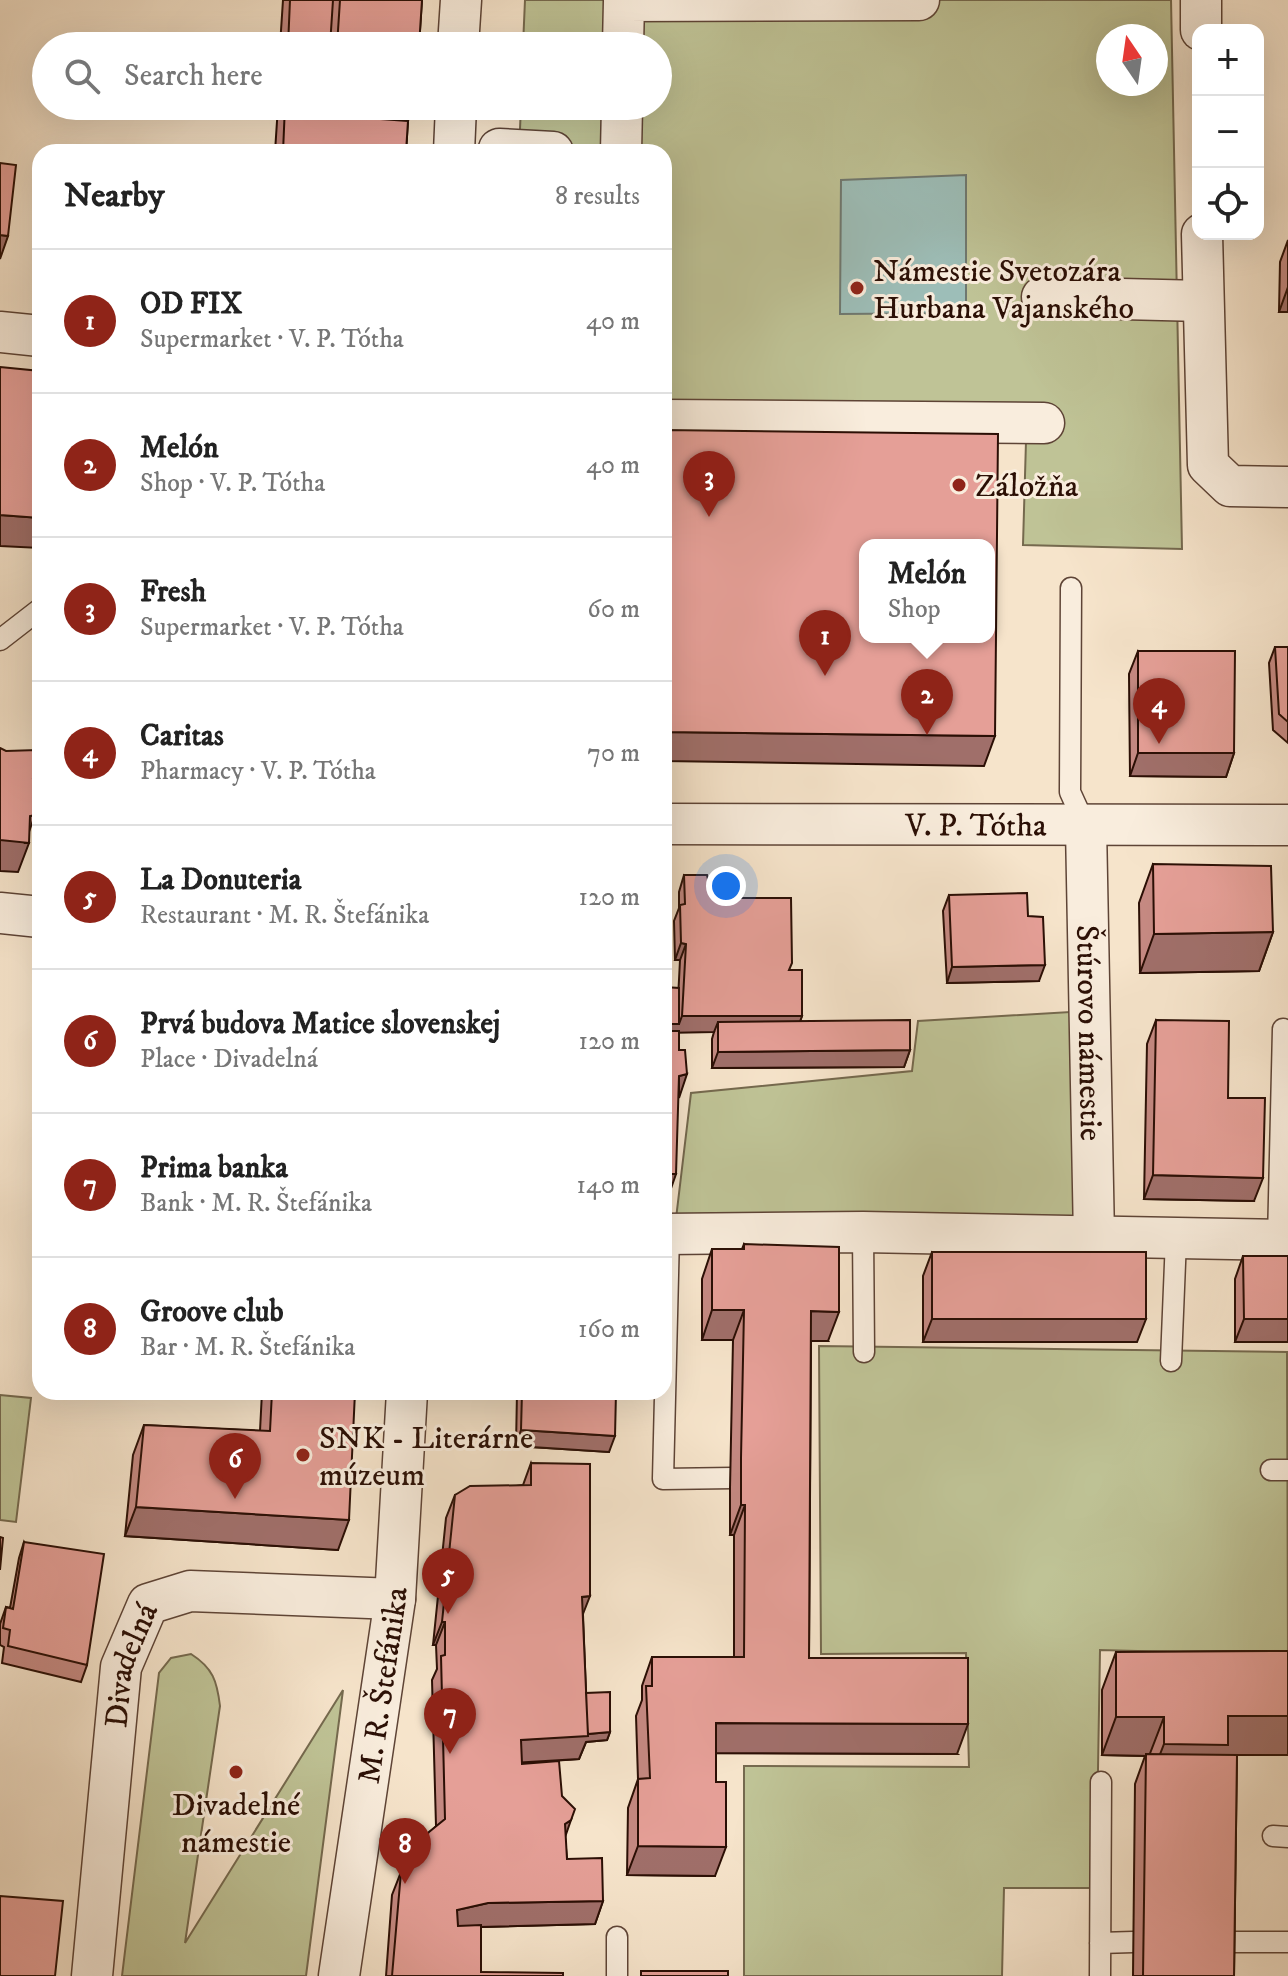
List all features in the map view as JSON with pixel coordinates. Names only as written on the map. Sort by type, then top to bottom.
[{"type":"street","points":[[459,32],[461,0]]},
{"type":"street","points":[[623,32],[624,1],[919,0]]},
{"type":"street","points":[[1201,0],[1201,24]]},
{"type":"street","points":[[454,144],[455,120]]},
{"type":"street","points":[[621,144],[622,120]]},
{"type":"street","points":[[1202,240],[1208,465],[1230,486],[1288,487]]},
{"type":"street","points":[[1042,297],[1202,301]]},
{"type":"street","points":[[0,332],[32,335]]},
{"type":"street","points":[[672,420],[1044,423]]},
{"type":"street","name":"V. P. Tótha","points":[[672,824],[1288,825]]},
{"type":"street","name":"Štúrovo námestie","points":[[1086,827],[1094,1238]]},
{"type":"street","points":[[0,913],[32,916]]},
{"type":"street","points":[[672,1234],[863,1232],[1283,1240]]},
{"type":"street","name":"M. R. Štefánika","points":[[339,1976],[395,1599],[407,1400]]},
{"type":"street","name":"Divadelná","points":[[92,1976],[121,1667],[148,1604],[190,1591],[395,1599]]},
{"type":"lane","points":[[1071,588],[1070,792],[1086,827]]},
{"type":"lane","points":[[0,640],[32,615]]},
{"type":"lane","points":[[1283,1029],[1283,1240]]},
{"type":"lane","points":[[863,1232],[864,1352]]},
{"type":"lane","points":[[1171,1361],[1176,1239]]},
{"type":"lane","points":[[664,1400],[663,1479],[733,1478]]},
{"type":"lane","points":[[1100,1976],[1101,1782]]},
{"type":"lane","points":[[617,1937],[617,1976]]},
{"type":"lane","points":[[1100,1943],[1133,1942]]},
{"type":"lane","points":[[1224,1942],[1288,1942]]},
{"type":"green space","name":"Námestie Svetozára Hurbana Vajanského","points":[[525,0],[1171,0],[1182,549],[1023,545],[1026,441],[672,434],[672,144],[519,144],[520,120],[672,120],[672,32],[524,32]]},
{"type":"green space","points":[[1087,1011],[1094,1238],[675,1227],[691,1093],[912,1071],[918,1021]]},
{"type":"green space","points":[[819,1346],[1287,1352],[1288,1655],[1100,1650],[1096,1888],[1004,1888],[1002,1976],[744,1976],[744,1766],[969,1767],[966,1653],[821,1654]]},
{"type":"green space","points":[[0,1395],[31,1398],[16,1522],[0,1520]]},
{"type":"green space","points":[[191,1654],[213,1676],[220,1706],[185,1943],[343,1690],[306,1976],[122,1976],[159,1673],[171,1658]]},
{"type":"water","points":[[966,175],[966,313],[840,314],[841,180]]},
{"type":"building","points":[[290,0],[333,0],[331,32],[289,32]]},
{"type":"building","points":[[340,0],[422,0],[420,32],[338,32]]},
{"type":"building","points":[[284,120],[408,121],[407,144],[283,144]]},
{"type":"building","points":[[0,163],[16,165],[8,236],[0,235]]},
{"type":"building","points":[[0,367],[32,370],[32,517],[0,515]]},
{"type":"building","points":[[672,430],[998,434],[995,736],[672,732]]},
{"type":"building","points":[[1275,647],[1288,647],[1288,722],[1279,714]]},
{"type":"building","points":[[1138,651],[1235,651],[1234,753],[1138,753]]},
{"type":"building","points":[[0,748],[6,751],[32,750],[29,843],[0,840]]},
{"type":"building","points":[[1153,864],[1271,866],[1273,932],[1154,934]]},
{"type":"building","points":[[684,875],[707,875],[709,884],[728,885],[729,898],[791,898],[792,963],[789,970],[802,970],[802,1016],[682,1016],[686,944],[681,943],[680,905],[685,904]]},
{"type":"building","points":[[1027,893],[1028,916],[1043,917],[1045,965],[952,967],[949,895]]},
{"type":"building","points":[[672,988],[679,988],[679,1024],[672,1024]]},
{"type":"building","points":[[910,1020],[910,1050],[718,1052],[718,1022]]},
{"type":"building","points":[[1156,1020],[1229,1021],[1228,1098],[1265,1098],[1263,1178],[1153,1175]]},
{"type":"building","points":[[672,1031],[679,1031],[679,1050],[685,1050],[687,1074],[679,1076],[676,1174],[672,1174]]},
{"type":"building","points":[[744,1244],[839,1247],[839,1312],[811,1311],[809,1658],[968,1658],[968,1724],[716,1723],[716,1782],[726,1782],[726,1847],[638,1846],[638,1779],[650,1778],[646,1686],[652,1686],[652,1657],[744,1657],[745,1505],[741,1505],[741,1458],[744,1310],[712,1310],[712,1249],[744,1249]]},
{"type":"building","points":[[932,1252],[1146,1252],[1146,1319],[932,1319]]},
{"type":"building","points":[[1243,1256],[1288,1256],[1288,1319],[1244,1319]]},
{"type":"building","points":[[272,1400],[355,1400],[349,1520],[136,1507],[144,1425],[270,1431]]},
{"type":"building","points":[[522,1400],[616,1400],[615,1436],[521,1430]]},
{"type":"building","points":[[531,1463],[590,1464],[590,1596],[582,1597],[588,1736],[521,1740],[522,1764],[559,1761],[562,1796],[575,1809],[571,1820],[565,1824],[567,1859],[602,1858],[603,1901],[488,1903],[457,1910],[458,1926],[481,1925],[481,1972],[563,1973],[563,1976],[392,1976],[401,1872],[429,1832],[445,1819],[441,1656],[445,1655],[445,1622],[442,1622],[455,1495],[470,1486],[531,1485]]},
{"type":"building","points":[[0,1537],[3,1538],[0,1570]]},
{"type":"building","points":[[24,1542],[104,1554],[87,1665],[8,1646],[10,1630],[3,1628],[6,1607],[13,1609]]},
{"type":"building","points":[[1288,1651],[1288,1716],[1228,1716],[1228,1745],[1164,1744],[1164,1717],[1116,1717],[1116,1652]]},
{"type":"building","points":[[610,1692],[610,1732],[588,1734],[586,1693]]},
{"type":"building","points":[[1146,1754],[1237,1755],[1234,1976],[1143,1976]]},
{"type":"building","points":[[0,1896],[63,1901],[55,1976],[0,1976]]},
{"type":"building","points":[[641,1971],[728,1971],[728,1976],[641,1976]]},
{"type":"place","name":"Námestie Svetozára Hurbana Vajanského","points":[[857,288]]},
{"type":"place","name":"Záložňa","points":[[959,485]]},
{"type":"place","name":"Fresh","points":[[709,517]]},
{"type":"place","name":"OD FIX","points":[[825,676]]},
{"type":"place","name":"Melón","points":[[927,735]]},
{"type":"place","name":"Caritas","points":[[1159,744]]},
{"type":"place","name":"SNK - Literárne múzeum","points":[[303,1455]]},
{"type":"place","name":"Prvá budova Matice slovenskej","points":[[235,1499]]},
{"type":"place","name":"La Donuteria","points":[[448,1614]]},
{"type":"place","name":"Prima banka","points":[[450,1754]]},
{"type":"place","name":"Divadelné námestie","points":[[236,1772]]},
{"type":"place","name":"Groove club","points":[[405,1884]]}]
